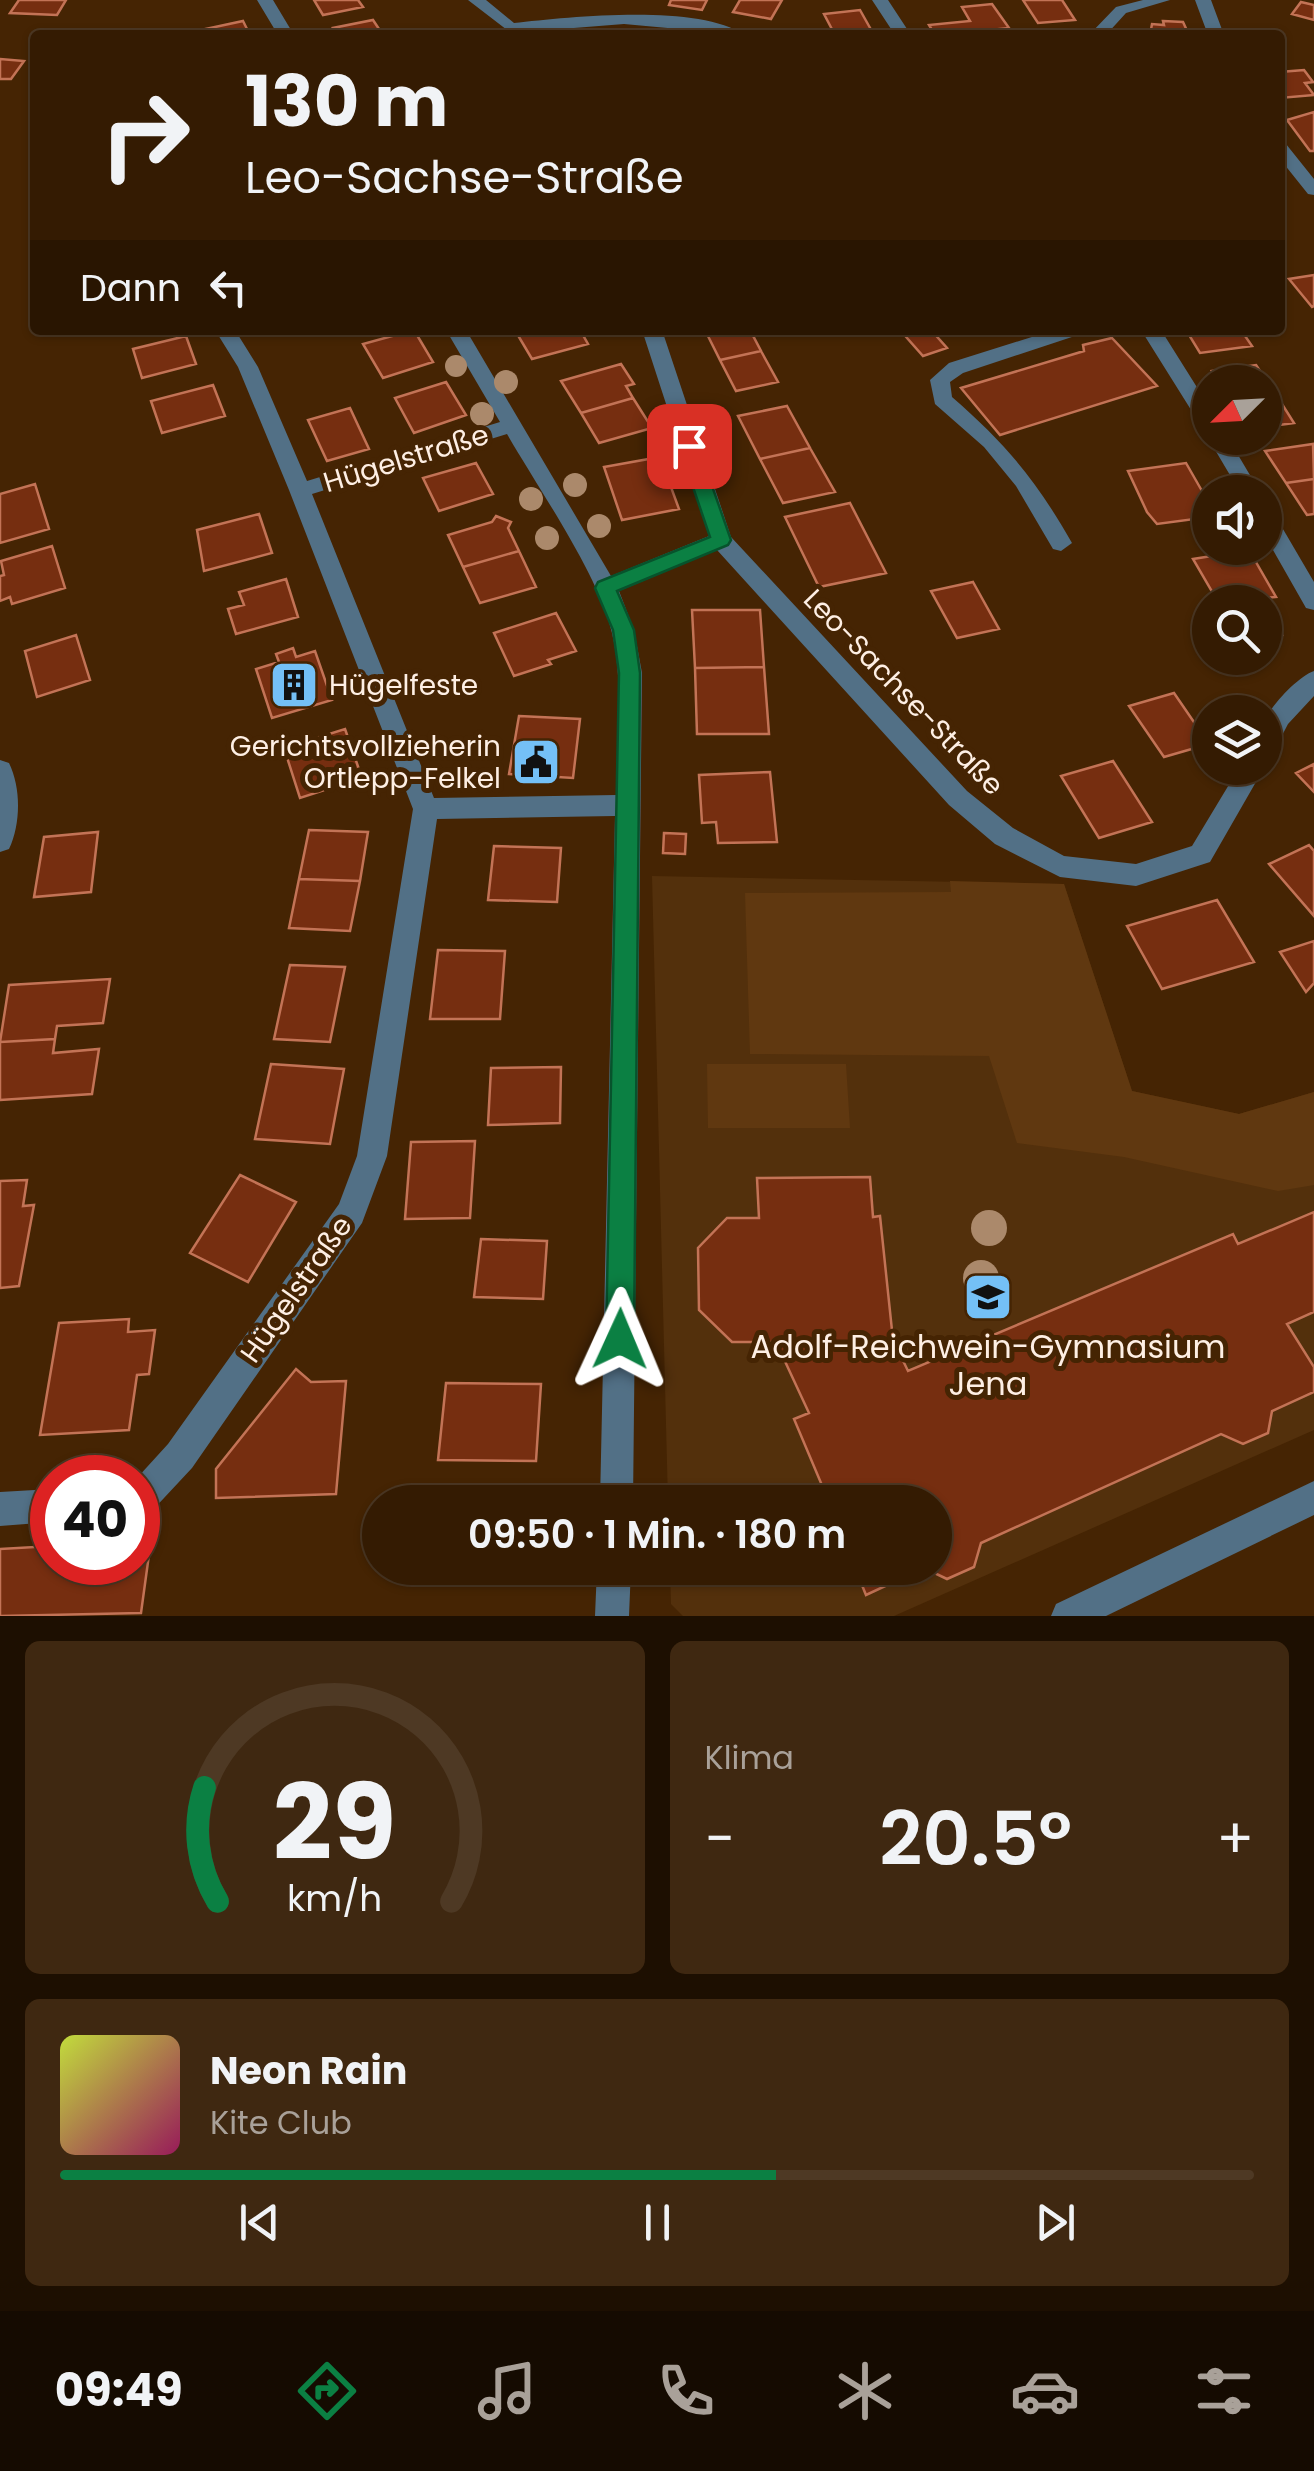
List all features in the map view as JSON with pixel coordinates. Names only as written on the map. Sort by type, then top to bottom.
[{"type":"street","points":[[266,0],[283,30]]},
{"type":"street","points":[[476,0],[508,30]]},
{"type":"street","points":[[880,0],[901,30]]},
{"type":"street","points":[[1101,30],[1119,5],[1162,0]]},
{"type":"street","points":[[1203,0],[1214,30]]},
{"type":"street","points":[[523,30],[598,18],[663,18],[715,30]]},
{"type":"street","points":[[1285,154],[1314,190]]},
{"type":"street","name":"Hügelstraße","points":[[160,1477],[180,1456],[351,1212],[372,1156],[426,809],[300,490],[248,367],[227,335]]},
{"type":"street","points":[[459,335],[606,588],[624,630],[630,673],[617,1485]]},
{"type":"street","points":[[606,588],[721,540],[654,335]]},
{"type":"street","points":[[1058,335],[956,368],[940,380],[942,399],[992,442],[1024,480],[1061,544]]},
{"type":"street","points":[[1154,335],[1192,395]]},
{"type":"street","name":"Hügelstraße","points":[[300,490],[512,426]]},
{"type":"street","name":"Leo-Sachse-Straße","points":[[721,540],[958,798],[1004,836],[1060,866],[1136,875],[1201,854],[1242,785]]},
{"type":"street","points":[[1282,546],[1314,602]]},
{"type":"street","points":[[1282,716],[1314,680]]},
{"type":"street","points":[[0,770],[6,806],[0,841]]},
{"type":"street","points":[[426,809],[630,805]]},
{"type":"street","points":[[1068,1616],[1314,1498]]},
{"type":"street","points":[[0,1509],[30,1507]]},
{"type":"street","points":[[612,1616],[613,1585]]},
{"type":"shaded area","name":"Adolf-Reichwein-Gymnasium Jena","points":[[652,876],[1064,884],[1132,1091],[1239,1114],[1314,1092],[1314,1430],[894,1616],[683,1616],[671,1604],[670,1585],[952,1585],[952,1485],[668,1485]]},
{"type":"shaded area","points":[[950,881],[1064,884],[1132,1091],[1239,1114],[1314,1092],[1314,1185],[1278,1191],[1124,1157],[1017,1143],[989,1056],[750,1054],[745,893],[951,892]]},
{"type":"shaded area","points":[[707,1064],[846,1064],[850,1128],[708,1128]]},
{"type":"building","points":[[19,0],[66,0],[57,15],[10,13]]},
{"type":"building","points":[[314,0],[358,0],[363,7],[323,15]]},
{"type":"building","points":[[671,0],[707,0],[702,10],[669,5]]},
{"type":"building","points":[[740,0],[782,0],[771,19],[733,12]]},
{"type":"building","points":[[1023,0],[1062,0],[1075,20],[1038,23]]},
{"type":"building","points":[[1301,2],[1314,5],[1314,20],[1292,14]]},
{"type":"building","points":[[992,4],[1009,28],[932,30],[929,25],[970,21],[962,7]]},
{"type":"building","points":[[860,10],[871,30],[832,30],[824,14]]},
{"type":"building","points":[[373,20],[380,30],[334,30]]},
{"type":"building","points":[[243,21],[248,30],[201,30]]},
{"type":"building","points":[[1163,21],[1183,22],[1187,30],[1151,30],[1152,24],[1164,25]]},
{"type":"building","points":[[0,59],[24,61],[11,79],[0,79]]},
{"type":"building","points":[[1304,70],[1313,82],[1305,83],[1314,95],[1285,98],[1285,72]]},
{"type":"building","points":[[1314,112],[1314,151],[1310,151],[1287,120]]},
{"type":"building","points":[[1314,275],[1314,306],[1312,307],[1289,279]]},
{"type":"building","points":[[396,335],[417,335],[433,362],[383,378],[363,344]]},
{"type":"building","points":[[518,335],[583,335],[588,344],[532,359]]},
{"type":"building","points":[[708,335],[753,335],[761,351],[720,360]]},
{"type":"building","points":[[904,335],[935,335],[947,348],[923,356]]},
{"type":"building","points":[[1189,335],[1244,335],[1252,346],[1200,353]]},
{"type":"building","points":[[186,336],[196,364],[142,378],[133,349]]},
{"type":"building","points":[[1112,338],[1157,386],[1000,435],[961,388],[1084,351],[1083,345]]},
{"type":"building","points":[[761,351],[778,382],[736,391],[720,360]]},
{"type":"building","points":[[621,364],[634,384],[626,386],[633,398],[581,413],[561,381]]},
{"type":"building","points":[[446,382],[466,415],[414,433],[395,398]]},
{"type":"building","points":[[213,385],[225,416],[162,433],[151,401]]},
{"type":"building","points":[[633,398],[652,428],[599,443],[581,413]]},
{"type":"building","points":[[1282,404],[1294,423],[1282,425]]},
{"type":"building","points":[[787,406],[810,448],[760,459],[738,416]]},
{"type":"building","points":[[350,408],[369,449],[327,461],[308,420]]},
{"type":"building","points":[[1313,444],[1314,479],[1286,483],[1268,455],[1282,455],[1282,449]]},
{"type":"building","points":[[810,448],[835,492],[783,503],[760,459]]},
{"type":"building","points":[[660,457],[679,509],[622,520],[604,467]]},
{"type":"building","points":[[476,463],[493,494],[439,511],[423,478]]},
{"type":"building","points":[[1186,463],[1193,475],[1192,519],[1157,524],[1147,512],[1128,471]]},
{"type":"building","points":[[1314,479],[1314,514],[1307,515],[1286,483]]},
{"type":"building","points":[[35,484],[49,529],[0,543],[0,494]]},
{"type":"building","points":[[850,503],[886,573],[819,587],[785,517]]},
{"type":"building","points":[[259,514],[272,553],[204,571],[197,530]]},
{"type":"building","points":[[496,516],[511,522],[508,528],[519,551],[463,567],[448,535],[492,522]]},
{"type":"building","points":[[52,546],[65,588],[12,604],[10,597],[0,601],[0,576],[4,575],[1,561]]},
{"type":"building","points":[[519,551],[536,587],[480,603],[463,567]]},
{"type":"building","points":[[1196,565],[1258,565],[1269,585],[1208,585]]},
{"type":"building","points":[[286,579],[298,617],[236,634],[228,609],[244,605],[239,592]]},
{"type":"building","points":[[973,582],[999,629],[957,638],[931,591]]},
{"type":"building","points":[[692,610],[760,610],[764,667],[695,668]]},
{"type":"building","points":[[556,613],[576,651],[514,676],[494,633]]},
{"type":"building","points":[[76,635],[90,680],[37,697],[25,651]]},
{"type":"building","name":"Hügelfeste","points":[[293,648],[296,657],[315,651],[332,700],[272,718],[256,669],[279,662],[276,654]]},
{"type":"building","points":[[764,667],[769,734],[697,734],[695,668]]},
{"type":"building","points":[[1174,693],[1192,719],[1192,749],[1164,757],[1129,706]]},
{"type":"building","points":[[519,716],[580,719],[573,778],[509,774]]},
{"type":"building","points":[[345,729],[362,778],[300,798],[284,748]]},
{"type":"building","points":[[1113,761],[1152,822],[1099,838],[1061,776]]},
{"type":"building","points":[[1314,764],[1314,792],[1296,773]]},
{"type":"building","points":[[770,772],[777,842],[718,843],[716,822],[702,823],[699,775]]},
{"type":"building","points":[[309,830],[368,832],[360,881],[299,879]]},
{"type":"building","points":[[98,832],[91,892],[34,897],[44,837]]},
{"type":"building","points":[[664,833],[686,834],[685,854],[663,853]]},
{"type":"building","points":[[1309,845],[1314,851],[1314,916],[1269,864]]},
{"type":"building","points":[[494,846],[561,848],[557,902],[488,900]]},
{"type":"building","points":[[299,879],[360,881],[350,931],[289,928]]},
{"type":"building","points":[[1217,900],[1254,962],[1162,989],[1127,926]]},
{"type":"building","points":[[1314,941],[1314,983],[1306,992],[1280,952]]},
{"type":"building","points":[[438,950],[505,951],[500,1019],[430,1019]]},
{"type":"building","points":[[290,965],[345,967],[330,1042],[274,1039]]},
{"type":"building","points":[[110,979],[103,1023],[57,1026],[55,1039],[0,1042],[9,985]]},
{"type":"building","points":[[55,1039],[53,1053],[99,1049],[92,1094],[0,1100],[0,1042]]},
{"type":"building","points":[[271,1064],[344,1069],[330,1144],[255,1139]]},
{"type":"building","points":[[561,1067],[560,1123],[488,1125],[491,1068]]},
{"type":"building","points":[[475,1141],[470,1218],[405,1219],[411,1142]]},
{"type":"building","points":[[240,1175],[296,1202],[248,1282],[190,1253]]},
{"type":"building","points":[[870,1177],[873,1217],[880,1216],[893,1340],[908,1371],[1233,1234],[1238,1244],[1314,1212],[1314,1312],[1287,1324],[1314,1367],[1314,1392],[1272,1411],[1268,1433],[1243,1444],[1221,1434],[981,1543],[974,1567],[952,1577],[952,1485],[822,1485],[794,1419],[809,1413],[776,1342],[732,1342],[699,1310],[698,1248],[727,1218],[759,1218],[757,1178]]},
{"type":"building","points":[[27,1180],[23,1206],[34,1205],[19,1286],[0,1288],[0,1181]]},
{"type":"building","points":[[481,1239],[547,1241],[543,1299],[474,1297]]},
{"type":"building","points":[[129,1319],[128,1332],[155,1330],[149,1374],[137,1375],[129,1430],[40,1435],[59,1323]]},
{"type":"building","points":[[296,1369],[311,1382],[346,1381],[336,1494],[216,1498],[216,1469]]},
{"type":"building","points":[[446,1383],[541,1384],[536,1461],[438,1460]]},
{"type":"building","points":[[30,1547],[30,1585],[145,1585],[141,1613],[0,1616],[0,1549]]},
{"type":"building","points":[[862,1585],[887,1585],[866,1595]]},
{"type":"place","name":"Hügelfeste","points":[[294,685]]},
{"type":"place","name":"Gerichtsvollzieherin Ortlepp-Felkel","points":[[536,762]]},
{"type":"place","name":"Adolf-Reichwein-Gymnasium Jena","points":[[988,1297]]},
{"type":"route","points":[[620,1339],[630,673],[624,630],[606,588],[721,540],[689,446]]}]
